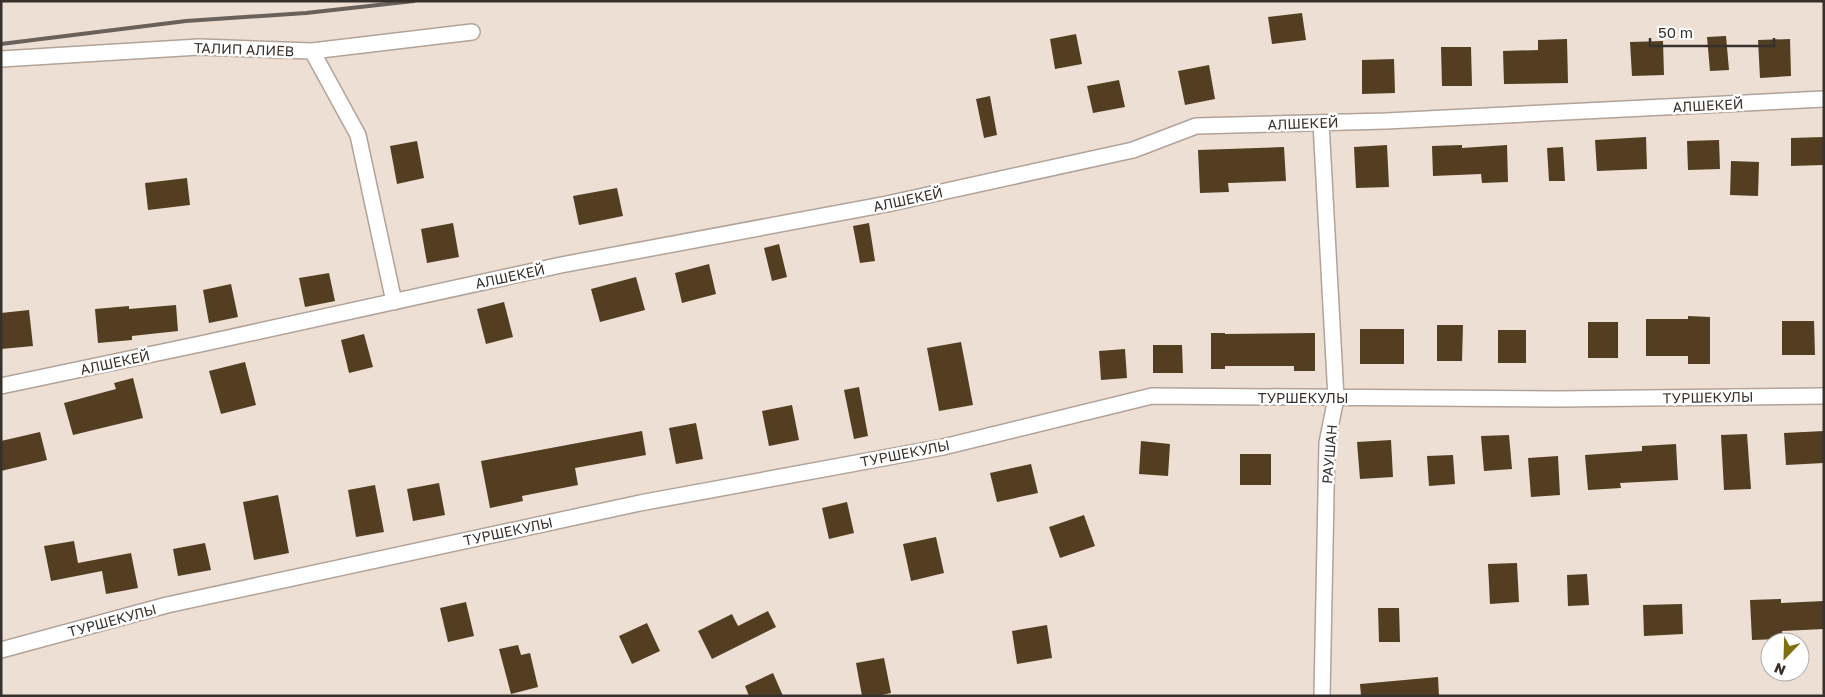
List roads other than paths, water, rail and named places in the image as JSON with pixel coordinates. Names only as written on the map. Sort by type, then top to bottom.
[{"type":"street","points":[[312,51],[472,32]]},
{"type":"street","name":"ТАЛИП АЛИЕВ","points":[[1,59],[199,47],[312,51],[358,135],[394,302]]},
{"type":"street","name":"АЛШЕКЕЙ","points":[[1,386],[394,302],[561,264],[887,204],[1133,150],[1196,126],[1321,123],[1824,99]]},
{"type":"street","name":"РАУШАН","points":[[1321,123],[1336,398],[1326,443],[1322,696]]},
{"type":"street","name":"ТУРШЕКУЛЫ","points":[[1,650],[167,605],[640,502],[943,447],[1152,396],[1558,399],[1824,396]]},
{"type":"railway","points":[[1,44],[186,21],[306,13],[414,1]]}]
